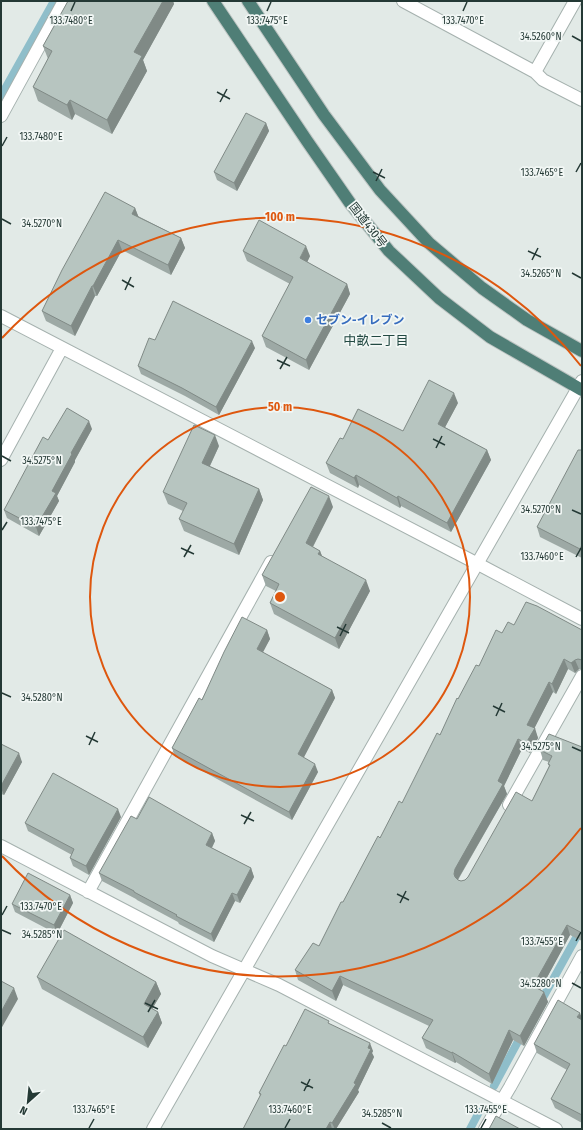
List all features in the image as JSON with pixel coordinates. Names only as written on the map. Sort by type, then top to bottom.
[{"type":"highway","name":"国道430号","points":[[213,1],[307,142],[350,203],[389,251],[439,298],[490,337],[581,386]]},
{"type":"highway","points":[[248,1],[324,115],[380,190],[429,243],[482,288],[527,320],[582,350]]},
{"type":"street","points":[[1,116],[64,1]]},
{"type":"street","points":[[403,1],[535,72],[544,80],[582,100]]},
{"type":"street","points":[[535,72],[575,1]]},
{"type":"street","points":[[1,316],[314,483],[478,564],[582,619]]},
{"type":"street","points":[[1,460],[62,348]]},
{"type":"street","points":[[153,1129],[581,386]]},
{"type":"street","points":[[88,892],[278,550]]},
{"type":"street","points":[[504,814],[582,676]]},
{"type":"street","points":[[1,846],[212,956],[279,985],[556,1129]]},
{"type":"street","points":[[485,1129],[582,956]]},
{"type":"building","points":[[68,1],[163,1],[134,52],[142,56],[107,120],[70,100],[67,105],[33,87],[52,51],[43,46]]},
{"type":"building","points":[[246,113],[266,123],[234,183],[214,172]]},
{"type":"building","points":[[105,192],[135,208],[132,214],[181,238],[168,265],[118,240],[71,326],[42,311],[62,270]]},
{"type":"building","points":[[259,220],[306,246],[300,258],[347,284],[306,360],[262,336],[293,277],[243,251]]},
{"type":"building","points":[[173,301],[252,341],[216,407],[138,366],[149,338],[155,340]]},
{"type":"building","points":[[429,380],[454,393],[438,424],[487,450],[447,523],[398,496],[397,498],[356,475],[354,478],[326,463],[340,438],[343,439],[358,409],[403,431]]},
{"type":"building","points":[[67,408],[89,421],[52,491],[56,493],[36,527],[4,510],[43,437],[48,440]]},
{"type":"building","points":[[194,425],[215,435],[202,463],[259,489],[234,544],[179,519],[187,503],[163,492]]},
{"type":"building","points":[[578,450],[582,450],[582,545],[580,549],[537,527]]},
{"type":"building","points":[[311,487],[329,496],[306,543],[320,551],[318,554],[366,580],[335,638],[270,603],[279,584],[262,575]]},
{"type":"building","points":[[526,602],[537,606],[582,630],[582,660],[578,659],[571,663],[564,659],[552,684],[549,682],[527,725],[535,728],[526,743],[518,739],[498,781],[503,784],[455,869],[454,874],[458,880],[461,881],[468,877],[516,792],[532,801],[550,765],[548,764],[552,756],[540,750],[549,734],[582,747],[582,933],[567,925],[533,986],[544,992],[520,1036],[509,1030],[489,1074],[452,1052],[422,1038],[433,1020],[340,976],[332,991],[295,970],[313,943],[319,946],[341,902],[343,902],[378,836],[380,838],[399,801],[402,803],[437,733],[440,735],[457,698],[458,699],[476,665],[479,666],[496,630],[502,633],[508,622],[514,625]]},
{"type":"building","points":[[242,617],[267,630],[257,649],[332,690],[298,754],[315,764],[289,812],[172,748],[199,698],[202,700]]},
{"type":"building","points":[[1,744],[19,753],[1,786]]},
{"type":"building","points":[[53,773],[118,809],[86,866],[70,858],[74,849],[25,823]]},
{"type":"building","points":[[149,797],[212,833],[206,845],[251,868],[237,895],[232,893],[211,934],[99,873],[131,816],[137,819]]},
{"type":"building","points":[[28,873],[70,895],[54,925],[12,904]]},
{"type":"building","points":[[64,930],[156,982],[144,1004],[158,1012],[143,1037],[37,977]]},
{"type":"building","points":[[1,981],[14,988],[1,1012]]},
{"type":"building","points":[[558,1000],[580,1013],[577,1017],[582,1020],[582,1115],[551,1099],[570,1064],[534,1044]]},
{"type":"building","points":[[305,1009],[329,1021],[328,1023],[370,1043],[368,1048],[371,1049],[354,1083],[356,1084],[332,1123],[330,1122],[326,1129],[243,1129],[261,1094],[259,1093]]},
{"type":"building","points":[[496,1116],[520,1129],[489,1129]]},
{"type":"waterway","points":[[1,96],[54,1]]},
{"type":"waterway","points":[[540,1003],[582,927]]},
{"type":"waterway","points":[[494,1086],[522,1034]]},
{"type":"waterway","points":[[470,1129],[479,1112]]},
{"type":"place","name":"セブン-イレブン","points":[[308,320]]},
{"type":"district","name":"中畝二丁目","points":[[376,340]]}]
